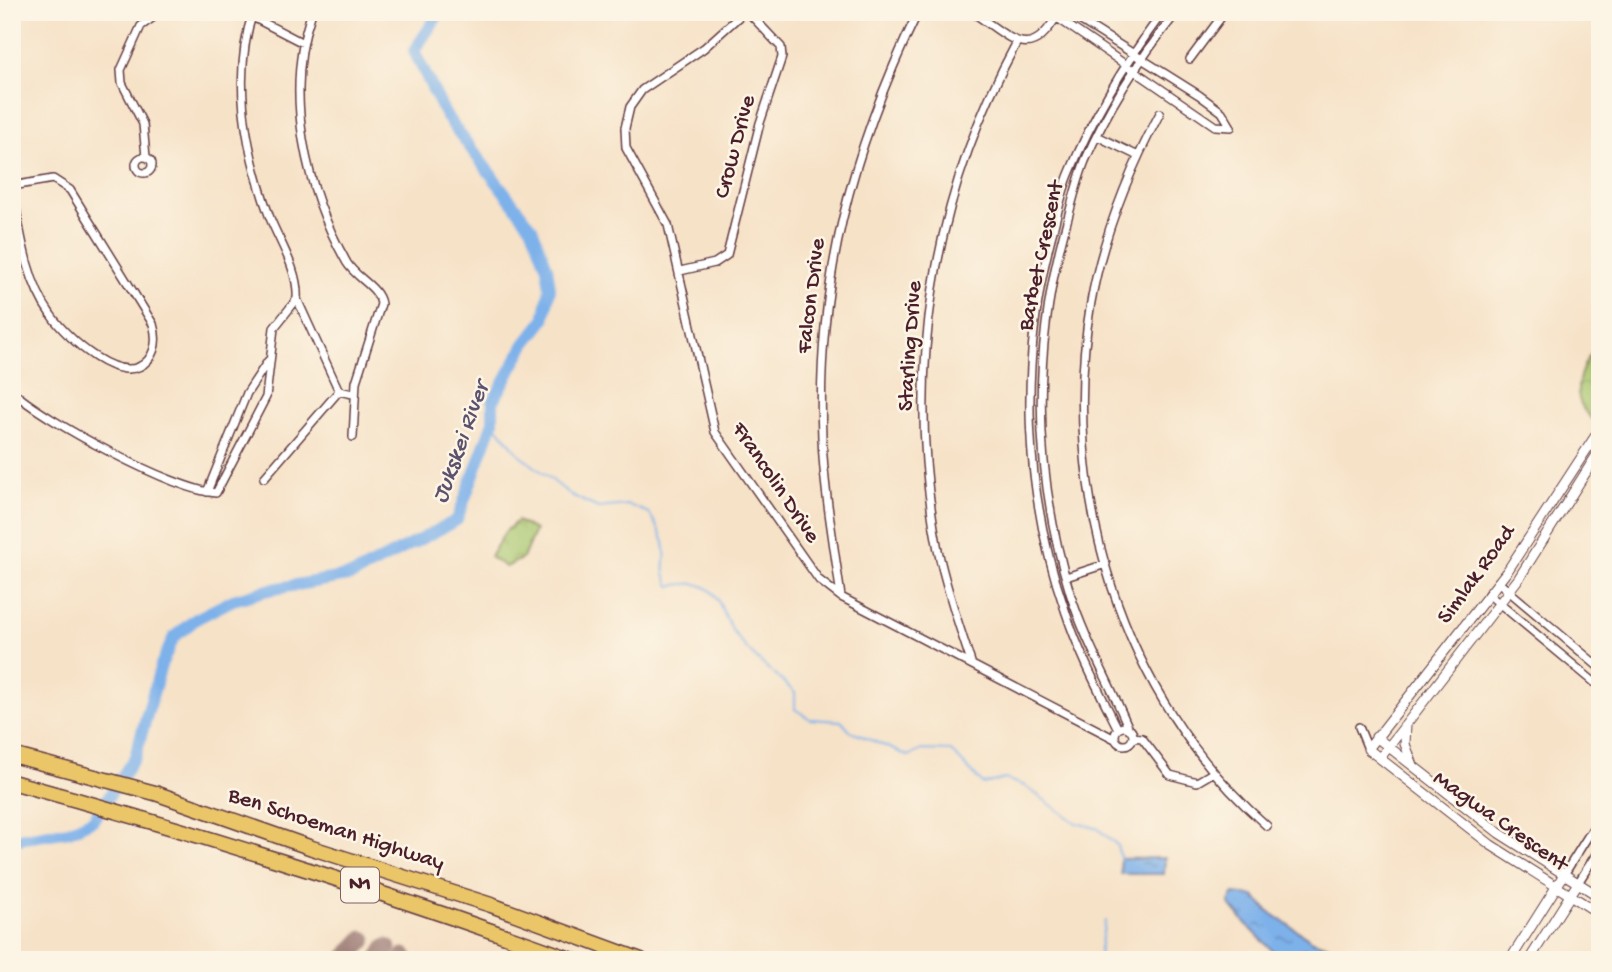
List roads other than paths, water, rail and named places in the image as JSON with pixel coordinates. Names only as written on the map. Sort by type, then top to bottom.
[{"type":"highway","name":"Ben Schoeman Highway","points":[[12,755],[155,793],[312,848],[491,905],[641,960]]},
{"type":"highway","name":"Ben Schoeman Highway","points":[[12,782],[145,818],[318,871],[573,960]]},
{"type":"street","points":[[146,157],[143,124],[122,83],[121,70],[141,26],[161,12]]},
{"type":"street","points":[[243,12],[252,14],[264,25],[303,43]]},
{"type":"street","points":[[312,12],[303,43],[301,119],[313,184],[349,266],[378,294],[381,304],[353,394],[353,437]]},
{"type":"street","name":"Crow Drive","points":[[680,271],[715,263],[727,255],[760,123],[782,57],[781,47],[746,12]]},
{"type":"street","name":"Francolin Drive","points":[[746,12],[704,48],[642,90],[627,116],[626,148],[668,225],[716,432],[819,580],[841,597],[971,662],[1115,739]]},
{"type":"street","name":"Falcon Drive","points":[[841,597],[822,437],[827,298],[838,235],[857,157],[891,68],[918,12]]},
{"type":"street","points":[[972,12],[1017,42],[1033,44],[1042,38],[1058,15],[1133,71],[1215,126],[1231,127],[1222,112],[1067,12]]},
{"type":"street","name":"Barbet Crescent","points":[[1118,729],[1078,647],[1049,558],[1036,498],[1031,448],[1029,369],[1043,271],[1069,173],[1125,64],[1163,12]]},
{"type":"street","name":"Barbet Crescent","points":[[1131,733],[1091,649],[1066,577],[1048,505],[1042,448],[1043,332],[1053,272],[1079,178],[1097,136],[1139,60],[1177,12]]},
{"type":"street","points":[[1190,59],[1225,12]]},
{"type":"street","points":[[252,14],[244,79],[248,138],[264,199],[294,276],[297,299],[339,391]]},
{"type":"street","name":"Starling Drive","points":[[971,662],[939,551],[930,494],[924,398],[926,346],[932,293],[951,199],[994,86],[1017,42]]},
{"type":"street","points":[[1160,113],[1138,156],[1112,218],[1091,301],[1083,371],[1085,464],[1092,509],[1116,598],[1152,681],[1176,721],[1214,772],[1267,826]]},
{"type":"street","points":[[1097,136],[1138,156]]},
{"type":"street","points":[[1069,173],[1079,178]]},
{"type":"street","points":[[53,179],[70,190],[153,324],[156,344],[146,362],[130,369],[114,366],[84,350],[54,319],[32,277],[12,186],[53,179]]},
{"type":"street","points":[[1043,271],[1053,272]]},
{"type":"street","points":[[12,391],[67,430],[184,486],[216,493],[270,386],[268,360],[274,328],[297,299]]},
{"type":"street","points":[[207,492],[251,387],[268,360]]},
{"type":"street","points":[[1029,369],[1041,372]]},
{"type":"street","points":[[339,391],[353,394]]},
{"type":"street","points":[[264,478],[339,391]]},
{"type":"street","points":[[240,412],[255,419]]},
{"type":"street","name":"Simlak Road","points":[[1368,749],[1498,582],[1600,429]]},
{"type":"street","points":[[1031,448],[1042,448]]},
{"type":"street","name":"Simlak Road","points":[[1380,758],[1508,590],[1600,450]]},
{"type":"street","points":[[1049,558],[1060,555]]},
{"type":"street","points":[[1066,577],[1106,564]]},
{"type":"street","points":[[1498,582],[1600,668]]},
{"type":"street","points":[[1488,594],[1600,687]]},
{"type":"street","points":[[1406,723],[1405,744],[1413,766]]},
{"type":"street","points":[[1368,749],[1359,727],[1376,737]]},
{"type":"street","points":[[1131,733],[1126,746],[1120,745],[1115,739],[1118,729],[1131,733],[1142,738],[1170,775],[1197,782],[1214,772]]},
{"type":"street","name":"Magwa Crescent","points":[[1376,737],[1499,833],[1600,897]]},
{"type":"street","name":"Magwa Crescent","points":[[1368,749],[1491,845],[1600,914]]},
{"type":"street","points":[[1510,960],[1600,817]]},
{"type":"street","points":[[1529,960],[1600,848]]},
{"type":"water","points":[[1165,858],[1164,874],[1121,874],[1120,859]]},
{"type":"water","points":[[1233,894],[1254,896],[1268,911],[1313,941],[1338,949],[1345,960],[1284,960],[1229,903]]},
{"type":"waterway","name":"Jukskei River","points":[[12,840],[69,831],[93,820],[135,757],[161,665],[174,637],[196,619],[233,600],[268,590],[353,575],[457,520],[493,422],[493,402],[525,344],[544,320],[550,288],[547,267],[532,228],[446,116],[414,51],[440,12]]},
{"type":"waterway","points":[[493,422],[520,455],[571,495],[598,508],[628,505],[649,513],[663,539],[665,570],[670,586],[697,584],[712,592],[739,640],[795,693],[795,709],[810,719],[841,721],[850,731],[908,756],[922,750],[951,751],[983,784],[1005,779],[1025,786],[1076,823],[1097,828],[1117,845],[1121,860]]},
{"type":"waterway","points":[[1098,960],[1105,921]]}]
